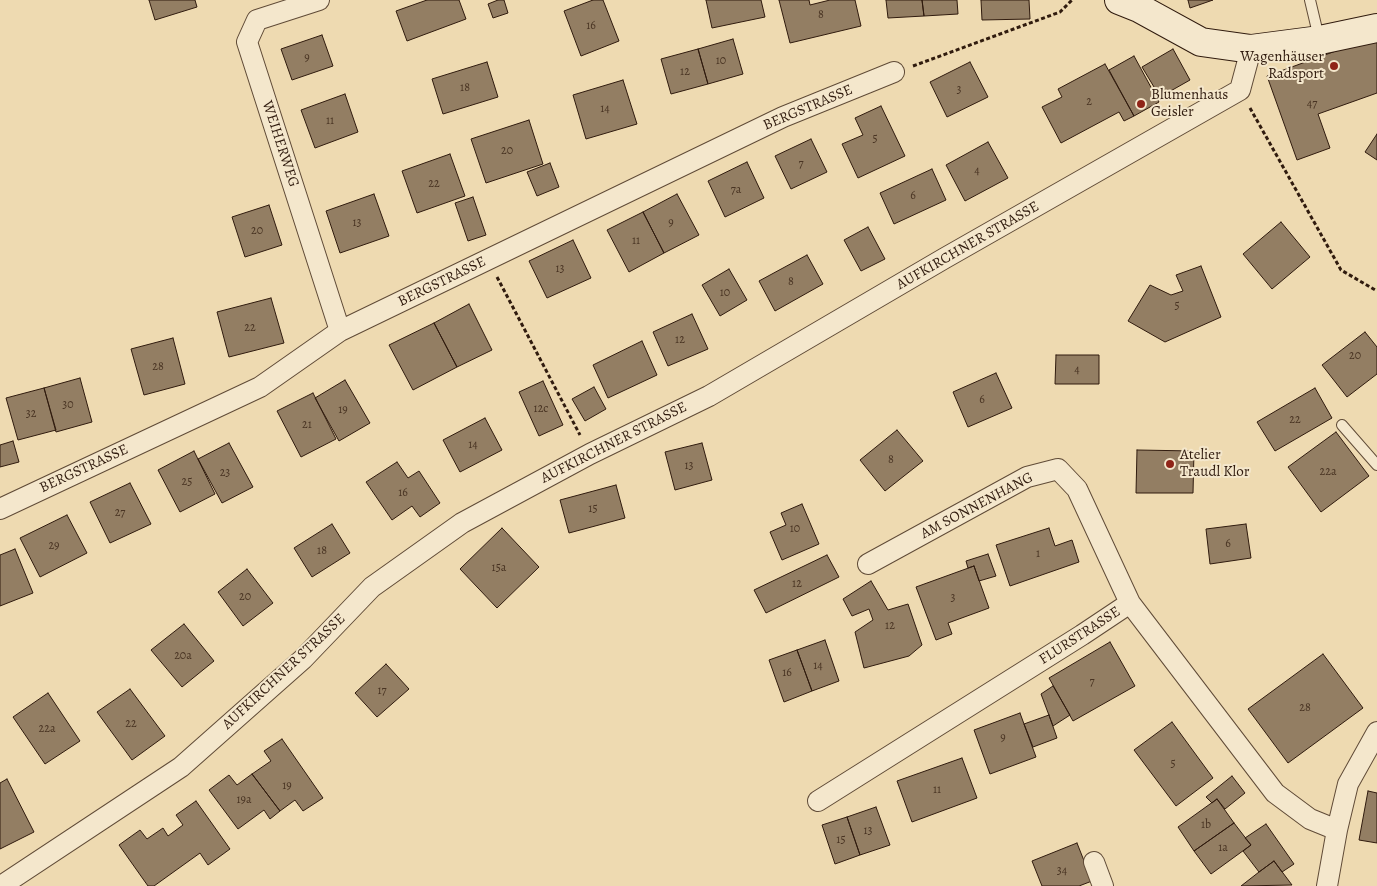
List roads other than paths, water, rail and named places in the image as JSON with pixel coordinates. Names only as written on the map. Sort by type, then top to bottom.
[{"type":"main road","points":[[1132,3],[1201,42],[1251,49],[1320,40],[1377,28]]},
{"type":"street","name":"WEIHERWEG","points":[[319,0],[257,20],[247,42],[340,331]]},
{"type":"street","name":"AUFKIRCHNER STRASSE","points":[[1,886],[181,767],[303,659],[372,588],[462,523],[590,454],[709,396],[945,258],[1240,90],[1251,49]]},
{"type":"street","name":"BERGSTRASSE","points":[[0,509],[260,387],[340,331],[783,117],[894,72]]},
{"type":"street","name":"AM SONNENHANG","points":[[868,564],[1027,477],[1058,469],[1077,489],[1130,603]]},
{"type":"street","name":"FLURSTRASSE","points":[[818,801],[1130,603],[1275,792],[1310,819],[1337,830]]},
{"type":"street","points":[[1327,886],[1348,784],[1377,732]]},
{"type":"street","points":[[1094,862],[1103,886]]},
{"type":"lane","points":[[1310,0],[1320,40]]},
{"type":"lane","points":[[1342,426],[1377,465]]},
{"type":"place","name":"Wagenhäuser Radsport","points":[[1334,66]]},
{"type":"place","name":"Blumenhaus Geisler","points":[[1141,104]]},
{"type":"place","name":"Atelier Traudl Klor","points":[[1170,464]]}]
